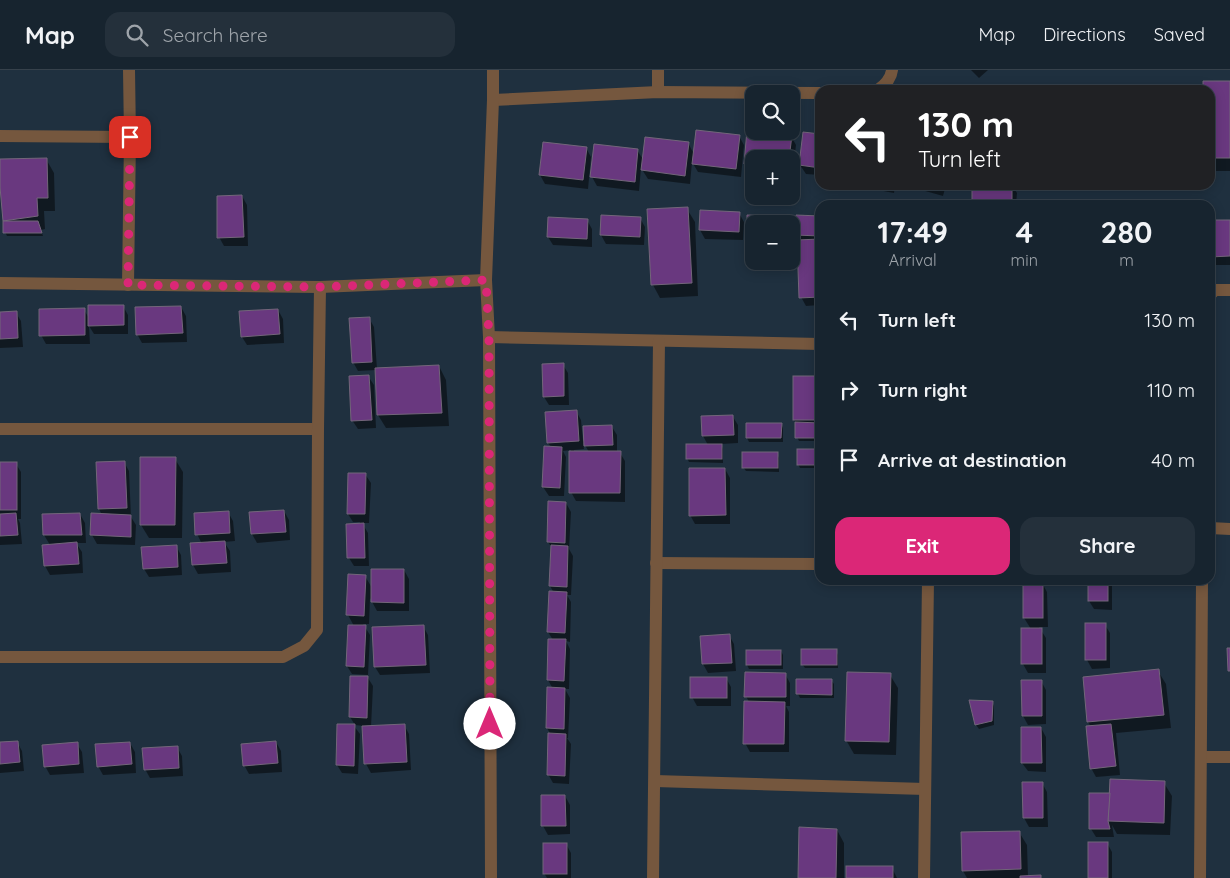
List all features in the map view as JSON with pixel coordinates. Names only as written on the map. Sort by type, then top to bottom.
[{"type":"street","points":[[128,285],[129,70]]},
{"type":"street","points":[[491,878],[489,337],[486,280],[493,70]]},
{"type":"street","points":[[658,70],[658,92]]},
{"type":"street","points":[[885,85],[892,70]]},
{"type":"street","points":[[493,100],[658,92],[815,93]]},
{"type":"street","points":[[0,136],[130,137]]},
{"type":"street","points":[[0,283],[320,287],[486,280]]},
{"type":"street","points":[[0,657],[283,657],[304,646],[317,630],[320,287]]},
{"type":"street","points":[[1215,290],[1230,290]]},
{"type":"street","points":[[489,337],[815,344]]},
{"type":"street","points":[[654,878],[658,341]]},
{"type":"street","points":[[0,429],[318,429]]},
{"type":"street","points":[[1215,528],[1230,529]]},
{"type":"street","points":[[656,563],[815,564]]},
{"type":"street","points":[[924,878],[928,585]]},
{"type":"street","points":[[1200,878],[1202,585]]},
{"type":"street","points":[[1201,757],[1230,757]]},
{"type":"street","points":[[655,781],[925,789]]},
{"type":"building","points":[[1203,81],[1230,81],[1230,158],[1215,158],[1215,85],[1203,85]]},
{"type":"building","points":[[696,130],[740,135],[736,169],[692,164]]},
{"type":"building","points":[[803,132],[815,133],[815,167],[800,165]]},
{"type":"building","points":[[645,137],[689,142],[685,176],[641,170]]},
{"type":"building","points":[[746,140],[791,140],[790,150],[745,150]]},
{"type":"building","points":[[543,142],[587,147],[583,180],[539,175]]},
{"type":"building","points":[[594,144],[638,149],[635,182],[590,177]]},
{"type":"building","points":[[47,158],[48,198],[37,198],[38,216],[3,221],[0,159]]},
{"type":"building","points":[[972,190],[1012,190],[1012,200],[972,200]]},
{"type":"building","points":[[242,195],[244,237],[217,238],[217,196]]},
{"type":"building","points":[[688,207],[692,283],[651,285],[647,209]]},
{"type":"building","points":[[700,210],[740,212],[739,232],[699,230]]},
{"type":"building","points":[[601,215],[641,217],[640,237],[600,235]]},
{"type":"building","points":[[800,215],[815,216],[815,236],[800,235]]},
{"type":"building","points":[[548,217],[588,219],[587,239],[547,237]]},
{"type":"building","points":[[1215,220],[1230,220],[1230,256],[1215,257]]},
{"type":"building","points":[[3,221],[38,221],[42,233],[3,233]]},
{"type":"building","points":[[815,239],[815,297],[799,298],[800,240]]},
{"type":"building","points":[[88,305],[124,305],[124,325],[88,326]]},
{"type":"building","points":[[181,306],[183,333],[136,335],[135,307]]},
{"type":"building","points":[[85,308],[85,335],[39,336],[39,309]]},
{"type":"building","points":[[278,309],[280,334],[241,337],[239,311]]},
{"type":"building","points":[[17,311],[18,338],[0,339],[0,312]]},
{"type":"building","points":[[370,317],[372,362],[352,363],[349,318]]},
{"type":"building","points":[[564,363],[564,396],[543,397],[542,364]]},
{"type":"building","points":[[439,365],[442,413],[377,415],[375,368]]},
{"type":"building","points":[[369,375],[372,420],[351,421],[349,376]]},
{"type":"building","points":[[793,376],[815,376],[815,420],[793,420]]},
{"type":"building","points":[[577,410],[579,441],[547,443],[545,412]]},
{"type":"building","points":[[733,415],[734,435],[702,436],[701,416]]},
{"type":"building","points":[[795,422],[815,423],[815,438],[795,438]]},
{"type":"building","points":[[746,423],[782,423],[781,438],[746,438]]},
{"type":"building","points":[[612,425],[613,445],[584,446],[583,426]]},
{"type":"building","points":[[686,444],[722,444],[722,459],[686,459]]},
{"type":"building","points":[[544,446],[562,447],[560,488],[542,487]]},
{"type":"building","points":[[797,449],[815,449],[815,465],[797,465]]},
{"type":"building","points":[[569,451],[621,451],[620,493],[569,493]]},
{"type":"building","points":[[742,452],[778,452],[778,468],[742,468]]},
{"type":"building","points":[[140,457],[176,457],[175,525],[140,525]]},
{"type":"building","points":[[125,461],[127,508],[98,509],[96,462]]},
{"type":"building","points":[[0,462],[17,462],[17,510],[0,510]]},
{"type":"building","points":[[689,468],[725,468],[726,515],[689,516]]},
{"type":"building","points":[[348,473],[366,473],[365,514],[347,514]]},
{"type":"building","points":[[548,501],[566,502],[565,543],[547,542]]},
{"type":"building","points":[[284,510],[286,532],[251,534],[249,512]]},
{"type":"building","points":[[229,511],[230,533],[195,535],[194,513]]},
{"type":"building","points":[[16,513],[18,535],[0,536],[0,514]]},
{"type":"building","points":[[80,513],[82,535],[43,535],[42,514]]},
{"type":"building","points":[[91,513],[131,515],[131,537],[90,535]]},
{"type":"building","points":[[364,523],[365,558],[347,558],[346,524]]},
{"type":"building","points":[[225,541],[227,563],[192,565],[190,543]]},
{"type":"building","points":[[77,542],[79,564],[44,566],[42,545]]},
{"type":"building","points":[[177,545],[178,567],[143,569],[141,547]]},
{"type":"building","points":[[551,545],[568,546],[567,587],[549,586]]},
{"type":"building","points":[[371,569],[404,569],[404,603],[371,602]]},
{"type":"building","points":[[348,574],[366,575],[364,616],[346,615]]},
{"type":"building","points":[[1023,585],[1043,585],[1043,618],[1023,618]]},
{"type":"building","points":[[1088,585],[1108,585],[1108,601],[1088,601]]},
{"type":"building","points":[[549,591],[567,592],[565,633],[547,632]]},
{"type":"building","points":[[1085,623],[1106,623],[1106,660],[1085,660]]},
{"type":"building","points":[[348,625],[366,625],[364,667],[346,666]]},
{"type":"building","points":[[424,625],[426,665],[374,667],[372,627]]},
{"type":"building","points":[[1021,628],[1042,628],[1042,664],[1021,664]]},
{"type":"building","points":[[730,634],[732,663],[702,664],[700,636]]},
{"type":"building","points":[[548,639],[566,639],[564,681],[547,680]]},
{"type":"building","points":[[1227,648],[1230,648],[1230,671],[1228,671]]},
{"type":"building","points":[[801,649],[837,649],[837,665],[801,665]]},
{"type":"building","points":[[746,650],[781,650],[781,665],[746,665]]},
{"type":"building","points":[[1159,669],[1164,715],[1087,722],[1083,677]]},
{"type":"building","points":[[745,672],[786,673],[786,697],[744,697]]},
{"type":"building","points":[[847,672],[891,673],[889,742],[845,741]]},
{"type":"building","points":[[350,676],[368,676],[367,718],[349,717]]},
{"type":"building","points":[[690,677],[727,677],[727,698],[690,698]]},
{"type":"building","points":[[796,679],[832,679],[832,695],[796,694]]},
{"type":"building","points":[[1021,680],[1042,680],[1042,716],[1022,716]]},
{"type":"building","points":[[547,687],[565,688],[564,729],[546,728]]},
{"type":"building","points":[[969,700],[993,701],[992,721],[975,725]]},
{"type":"building","points":[[744,701],[785,702],[784,744],[743,744]]},
{"type":"building","points":[[337,724],[355,724],[354,766],[336,765]]},
{"type":"building","points":[[405,724],[407,762],[364,764],[362,726]]},
{"type":"building","points":[[1111,724],[1116,766],[1090,769],[1086,726]]},
{"type":"building","points":[[1021,727],[1041,727],[1042,763],[1021,763]]},
{"type":"building","points":[[548,733],[566,734],[565,776],[547,775]]},
{"type":"building","points":[[18,741],[20,762],[0,764],[0,742]]},
{"type":"building","points":[[276,741],[278,763],[243,766],[241,744]]},
{"type":"building","points":[[78,742],[79,764],[44,767],[42,745]]},
{"type":"building","points":[[130,742],[132,764],[97,767],[95,744]]},
{"type":"building","points":[[178,746],[179,768],[144,770],[142,748]]},
{"type":"building","points":[[1110,779],[1165,781],[1164,823],[1108,821]]},
{"type":"building","points":[[1022,782],[1043,782],[1043,818],[1023,818]]},
{"type":"building","points":[[1089,793],[1110,793],[1108,821],[1110,829],[1089,829]]},
{"type":"building","points":[[541,795],[565,795],[566,826],[541,826]]},
{"type":"building","points":[[799,827],[837,829],[836,878],[798,878]]},
{"type":"building","points":[[1020,831],[1021,869],[962,871],[961,832]]},
{"type":"building","points":[[1088,842],[1108,842],[1108,878],[1088,878]]},
{"type":"building","points":[[543,843],[567,843],[567,874],[543,874]]},
{"type":"building","points":[[846,866],[893,866],[893,878],[846,878]]},
{"type":"building","points":[[1041,875],[1041,878],[1020,878],[1020,876]]},
{"type":"route","points":[[130,137],[128,285],[320,287],[486,280],[489,337],[490,724]]}]
